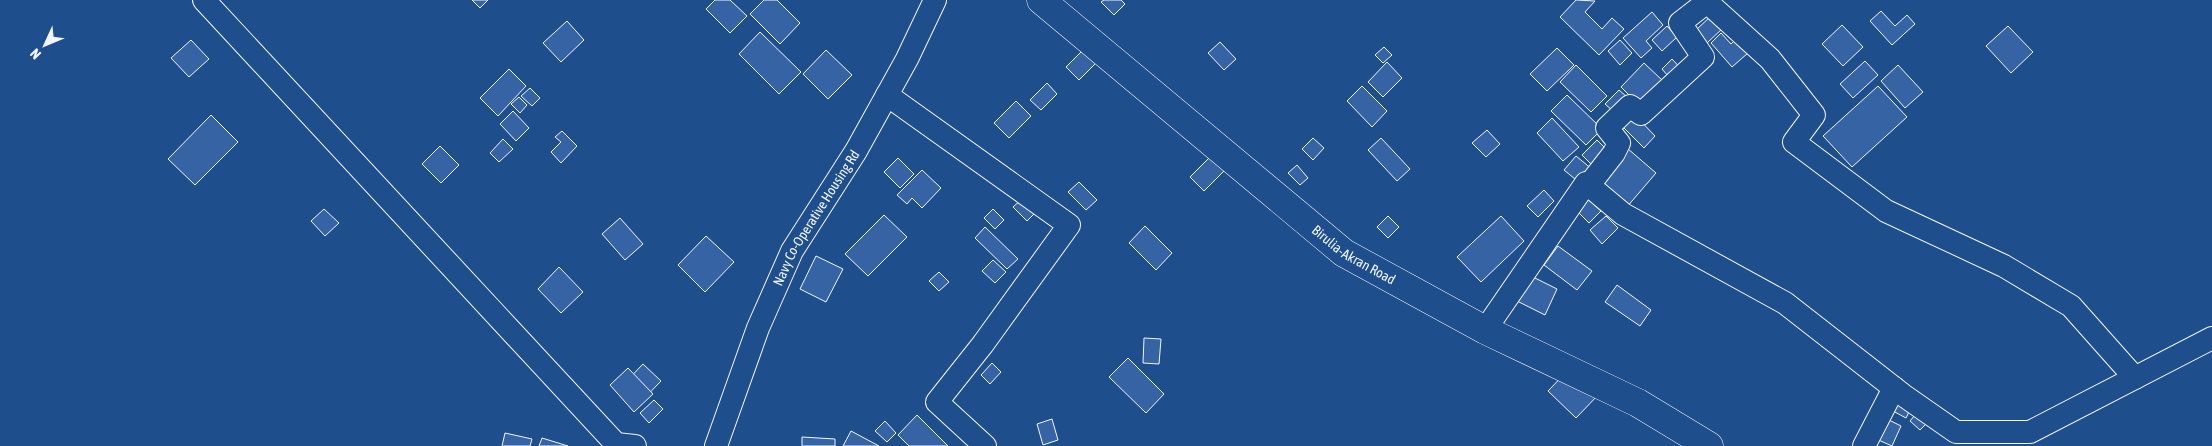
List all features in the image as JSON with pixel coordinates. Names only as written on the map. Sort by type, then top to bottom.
[{"type":"street","points":[[204,0],[616,444],[635,446]]},
{"type":"street","name":"Navy Co-Operative Housing Rd","points":[[716,446],[758,328],[792,251],[856,151],[907,59],[935,0]]},
{"type":"street","name":"Birulia-Akran Road","points":[[1041,0],[1344,253],[1485,330],[1638,403],[1709,446]]},
{"type":"street","points":[[1485,330],[1586,184],[1589,185],[1614,153],[1619,143],[1608,128],[1630,106],[1641,114],[1703,58],[1680,23],[1707,2],[1770,59],[1814,115],[1794,142],[1886,211],[2004,266],[2071,306],[2135,378]]},
{"type":"street","points":[[887,95],[1069,224],[983,344],[937,402],[985,446]]},
{"type":"street","points":[[1589,185],[1623,214],[1785,303],[1894,388],[1956,432],[2030,432],[2212,338]]},
{"type":"street","points":[[1864,446],[1894,388]]},
{"type":"building","points":[[472,0],[488,0],[480,8]]},
{"type":"building","points":[[715,0],[730,0],[747,16],[730,33],[706,9]]},
{"type":"building","points":[[764,0],[777,0],[800,23],[780,44],[750,14]]},
{"type":"building","points":[[1104,0],[1121,0],[1125,4],[1114,15],[1101,2]]},
{"type":"building","points":[[1576,0],[1595,1],[1585,12],[1602,29],[1612,18],[1624,29],[1599,55],[1560,17]]},
{"type":"building","points":[[1881,11],[1895,26],[1907,15],[1915,24],[1892,45],[1870,21]]},
{"type":"building","points":[[1652,12],[1663,25],[1646,41],[1652,48],[1641,58],[1623,38]]},
{"type":"building","points":[[1711,16],[1723,28],[1707,43],[1696,30]]},
{"type":"building","points":[[567,21],[584,40],[561,62],[543,43]]},
{"type":"building","points":[[1842,25],[1863,47],[1843,66],[1822,44]]},
{"type":"building","points":[[1667,26],[1677,37],[1662,51],[1652,40]]},
{"type":"building","points":[[2008,26],[2033,52],[2011,73],[1986,46]]},
{"type":"building","points":[[760,32],[801,72],[779,94],[739,54]]},
{"type":"building","points":[[1721,33],[1731,44],[1736,39],[1748,53],[1732,67],[1711,43]]},
{"type":"building","points":[[191,40],[209,59],[189,77],[171,58]]},
{"type":"building","points":[[1620,40],[1632,53],[1620,65],[1608,51]]},
{"type":"building","points":[[1091,42],[1104,55],[1079,80],[1066,67]]},
{"type":"building","points":[[1220,42],[1236,59],[1224,70],[1208,53]]},
{"type":"building","points":[[1384,47],[1392,55],[1383,63],[1375,55]]},
{"type":"building","points":[[1557,48],[1574,65],[1547,91],[1530,74]]},
{"type":"building","points":[[826,50],[852,75],[828,99],[803,74]]},
{"type":"building","points":[[1672,59],[1685,73],[1674,83],[1662,69]]},
{"type":"building","points":[[1865,61],[1878,75],[1853,98],[1840,84]]},
{"type":"building","points":[[1387,62],[1402,78],[1383,97],[1368,82]]},
{"type":"building","points":[[1644,63],[1663,81],[1639,105],[1621,87]]},
{"type":"building","points":[[1576,65],[1607,96],[1591,112],[1560,82]]},
{"type":"building","points":[[1898,65],[1923,92],[1905,108],[1881,81]]},
{"type":"building","points":[[509,69],[526,86],[498,116],[480,98]]},
{"type":"building","points":[[1047,83],[1057,94],[1041,110],[1030,100]]},
{"type":"building","points":[[1362,86],[1387,111],[1372,127],[1347,101]]},
{"type":"building","points":[[1878,86],[1907,117],[1852,167],[1823,136]]},
{"type":"building","points":[[530,88],[540,98],[532,106],[521,96]]},
{"type":"building","points":[[1619,90],[1628,98],[1614,112],[1605,104]]},
{"type":"building","points":[[1567,95],[1602,129],[1586,145],[1551,111]]},
{"type":"building","points":[[519,97],[527,105],[520,113],[511,104]]},
{"type":"building","points":[[1016,101],[1031,116],[1009,138],[994,123]]},
{"type":"building","points":[[513,111],[529,128],[516,141],[500,124]]},
{"type":"building","points":[[1633,113],[1655,136],[1644,148],[1621,125]]},
{"type":"building","points":[[211,115],[238,142],[195,185],[168,159]]},
{"type":"building","points":[[1552,118],[1579,147],[1563,161],[1537,133]]},
{"type":"building","points":[[1487,130],[1500,144],[1486,157],[1472,143]]},
{"type":"building","points":[[562,131],[577,146],[561,163],[551,152],[561,142],[555,137]]},
{"type":"building","points":[[1313,138],[1324,148],[1313,160],[1302,149]]},
{"type":"building","points":[[1381,138],[1410,169],[1397,181],[1368,150]]},
{"type":"building","points":[[503,139],[513,149],[499,162],[490,153]]},
{"type":"building","points":[[1597,140],[1607,150],[1592,165],[1582,155]]},
{"type":"building","points":[[440,146],[459,165],[441,183],[422,164]]},
{"type":"building","points":[[1221,146],[1235,160],[1204,191],[1190,177]]},
{"type":"building","points":[[1627,148],[1656,173],[1626,208],[1597,183]]},
{"type":"building","points":[[1576,156],[1593,170],[1581,184],[1564,170]]},
{"type":"building","points":[[898,158],[914,174],[900,188],[884,172]]},
{"type":"building","points":[[1297,165],[1308,178],[1300,185],[1288,173]]},
{"type":"building","points":[[922,170],[941,188],[922,208],[912,198],[907,204],[897,195]]},
{"type":"building","points":[[1079,182],[1097,200],[1086,210],[1068,192]]},
{"type":"building","points":[[1544,190],[1554,201],[1538,217],[1527,206]]},
{"type":"building","points":[[1581,193],[1601,211],[1589,223],[1570,204]]},
{"type":"building","points":[[1023,198],[1036,212],[1027,221],[1013,207]]},
{"type":"building","points":[[324,209],[339,223],[325,236],[311,221]]},
{"type":"building","points":[[993,209],[1004,220],[995,229],[984,218]]},
{"type":"building","points":[[884,215],[907,237],[868,276],[845,254]]},
{"type":"building","points":[[1388,216],[1399,227],[1388,238],[1377,227]]},
{"type":"building","points":[[1501,216],[1524,241],[1481,282],[1457,257]]},
{"type":"building","points":[[1606,216],[1618,228],[1602,244],[1590,230]]},
{"type":"building","points":[[620,218],[643,244],[625,260],[602,234]]},
{"type":"building","points":[[1145,226],[1172,253],[1156,270],[1129,243]]},
{"type":"building","points":[[985,227],[1018,259],[1007,269],[975,238]]},
{"type":"building","points":[[706,236],[734,262],[705,292],[678,265]]},
{"type":"building","points":[[1558,246],[1592,271],[1577,290],[1544,265]]},
{"type":"building","points":[[816,256],[843,269],[826,302],[800,289]]},
{"type":"building","points":[[993,260],[1006,272],[995,283],[982,271]]},
{"type":"building","points":[[559,267],[583,292],[561,313],[538,289]]},
{"type":"building","points":[[1515,268],[1557,289],[1545,315],[1503,294]]},
{"type":"building","points":[[939,272],[949,282],[939,291],[929,281]]},
{"type":"building","points":[[1617,285],[1651,310],[1640,326],[1605,302]]},
{"type":"building","points":[[1144,338],[1161,339],[1159,364],[1143,363]]},
{"type":"building","points":[[1128,358],[1164,394],[1146,413],[1109,377]]},
{"type":"building","points":[[992,363],[1001,372],[990,384],[981,375]]},
{"type":"building","points":[[643,364],[661,381],[635,408],[617,391]]},
{"type":"building","points":[[1572,366],[1600,393],[1576,418],[1548,391]]},
{"type":"building","points":[[628,368],[653,394],[634,412],[610,385]]},
{"type":"building","points":[[1899,399],[1912,406],[1906,418],[1893,411]]},
{"type":"building","points":[[654,400],[663,409],[649,423],[640,413]]},
{"type":"building","points":[[1919,410],[1930,420],[1920,430],[1910,421]]},
{"type":"building","points":[[917,415],[948,446],[909,446],[898,435]]},
{"type":"building","points":[[1883,417],[1901,426],[1892,446],[1874,438]]},
{"type":"building","points":[[1052,419],[1058,440],[1043,445],[1037,424]]},
{"type":"building","points":[[885,421],[896,433],[887,442],[875,431]]},
{"type":"building","points":[[851,431],[879,446],[843,446]]},
{"type":"building","points":[[505,433],[532,439],[530,446],[502,446]]},
{"type":"building","points":[[802,437],[835,439],[835,446],[802,446]]},
{"type":"building","points":[[542,438],[568,446],[539,446]]}]
